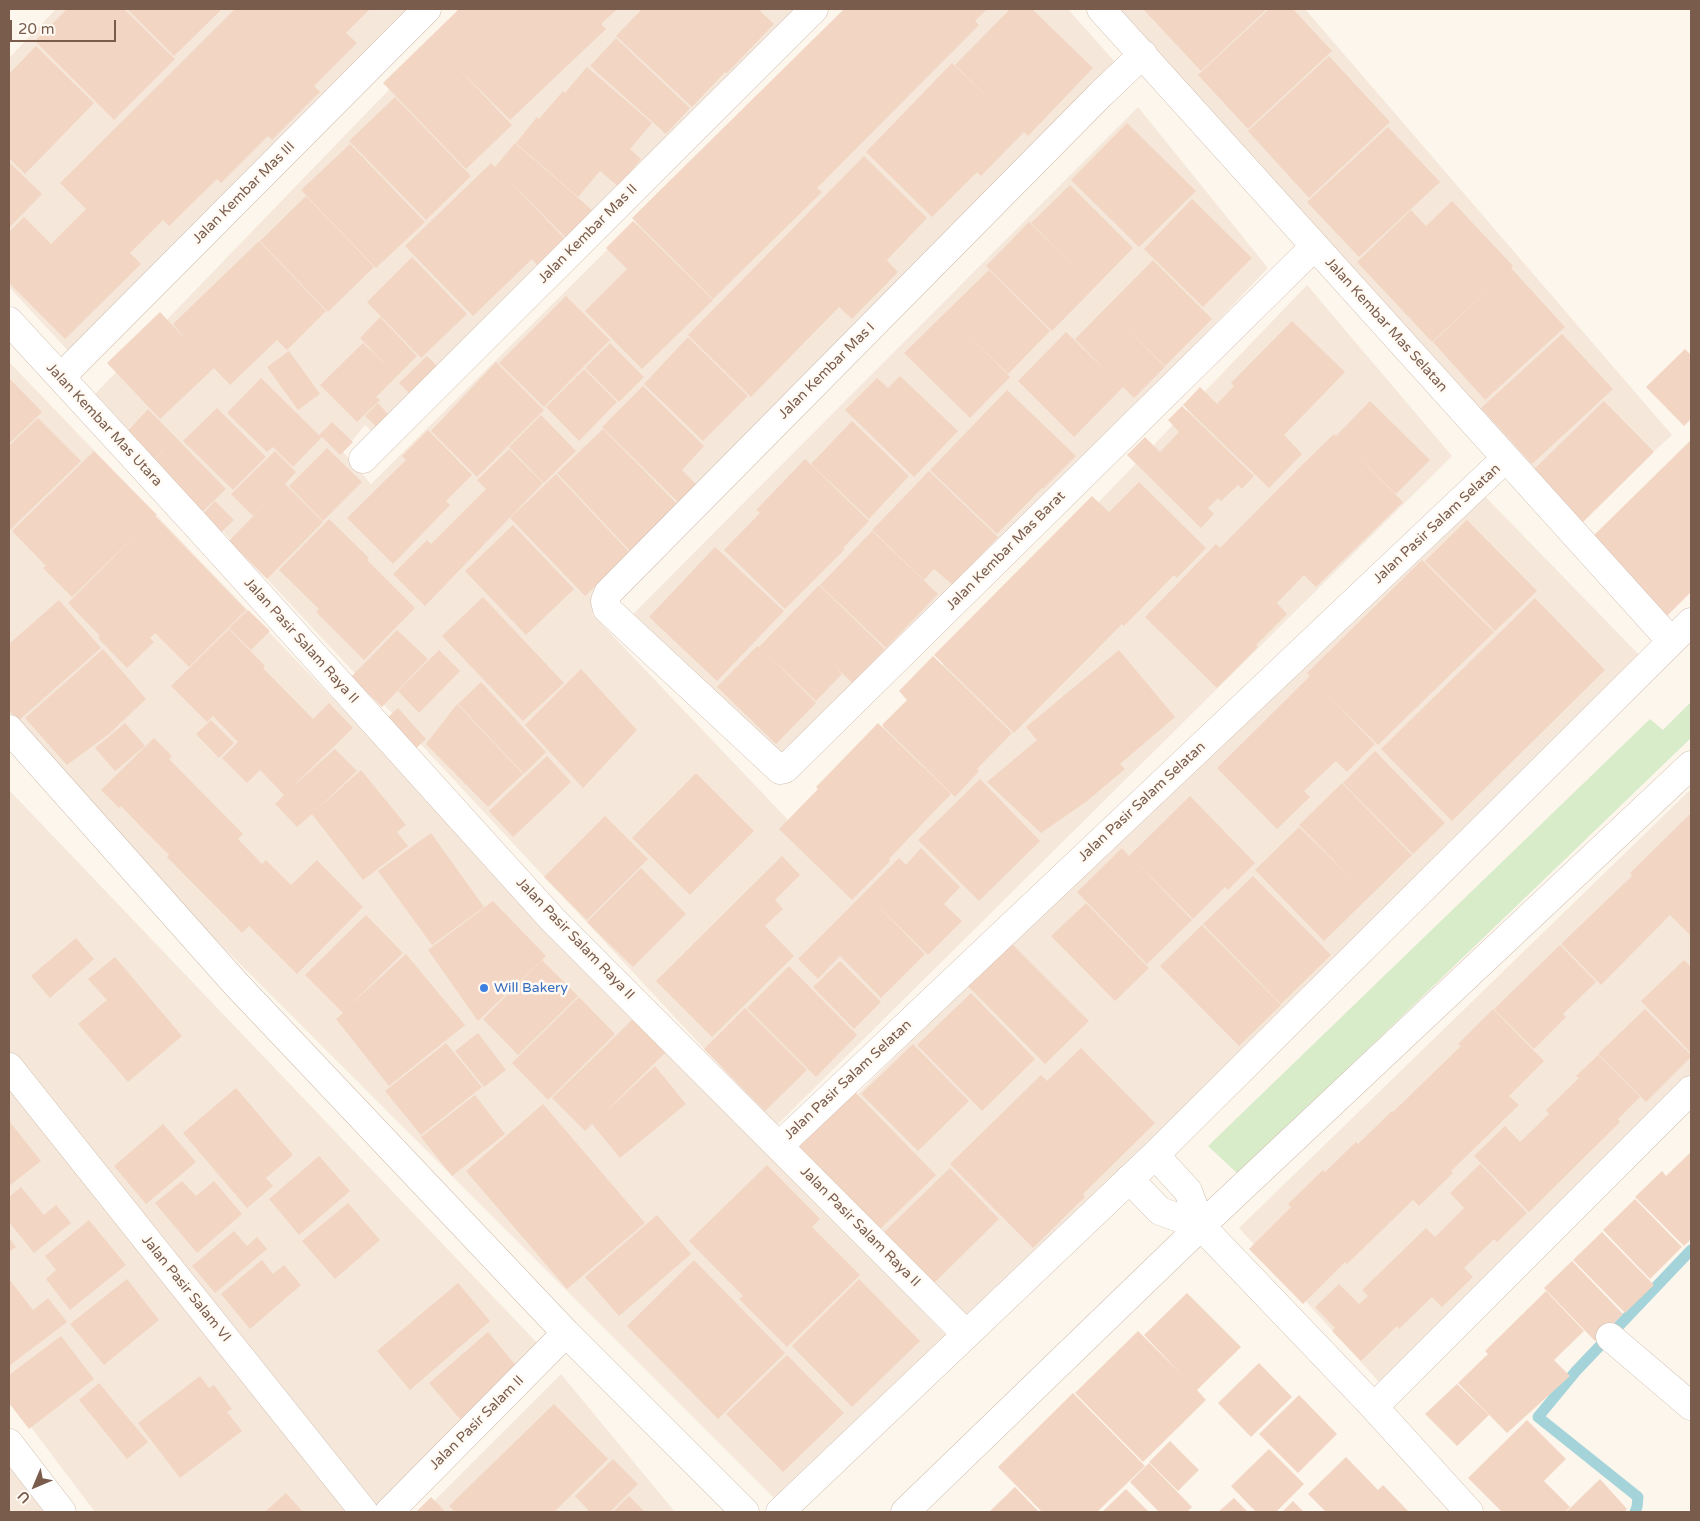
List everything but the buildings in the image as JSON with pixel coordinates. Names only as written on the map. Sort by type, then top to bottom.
[{"type":"street","name":"Jalan Kembar Mas III","points":[[61,377],[427,9]]},
{"type":"street","name":"Jalan Kembar Mas II","points":[[363,459],[814,9]]},
{"type":"street","name":"Jalan Kembar Mas Selatan","points":[[1101,9],[1671,641]]},
{"type":"street","name":"Jalan Kembar Mas I","points":[[693,689],[607,609],[605,601],[608,593],[1094,101],[1143,54]]},
{"type":"street","name":"Jalan Kembar Mas Barat","points":[[693,689],[780,770],[785,769],[1315,246]]},
{"type":"street","name":"Jalan Kembar Mas Utara","points":[[9,321],[200,528]]},
{"type":"street","name":"Jalan Pasir Salam Selatan","points":[[779,1146],[1506,458]]},
{"type":"street","name":"Jalan Pasir Salam Raya II","points":[[200,528],[553,920],[966,1334]]},
{"type":"street","points":[[780,1512],[1155,1154],[1691,622]]},
{"type":"street","points":[[9,729],[235,983],[566,1333],[745,1512]]},
{"type":"street","points":[[905,1512],[1201,1226],[1691,764]]},
{"type":"street","name":"Jalan Pasir Salam VI","points":[[9,1067],[364,1512]]},
{"type":"street","points":[[1374,1408],[1691,1090]]},
{"type":"street","points":[[1155,1154],[1188,1191],[1201,1226],[1374,1408],[1469,1512]]},
{"type":"street","points":[[1129,1179],[1160,1212],[1201,1226]]},
{"type":"street","name":"Jalan Pasir Salam II","points":[[389,1512],[566,1333]]},
{"type":"street","points":[[1610,1337],[1691,1406]]},
{"type":"street","points":[[9,1443],[62,1512]]},
{"type":"shaded area","points":[[56,9],[419,9],[71,354],[9,287],[9,58]]},
{"type":"shaded area","points":[[467,9],[806,9],[384,444],[365,425],[343,452],[371,484],[850,9],[1068,9],[1129,78],[592,614],[791,823],[1307,285],[1452,456],[776,1126],[95,394]]},
{"type":"shaded area","points":[[1118,9],[1305,9],[1672,435],[1574,524]]},
{"type":"shaded area","points":[[1138,107],[1268,268],[796,767],[632,615]]},
{"type":"shaded area","points":[[9,362],[954,1344],[782,1506],[89,813],[9,719]]},
{"type":"shaded area","points":[[1473,484],[1648,664],[979,1333],[796,1155]]},
{"type":"shaded area","points":[[1691,789],[1691,1076],[1379,1382],[1239,1228]]},
{"type":"shaded area","points":[[9,790],[543,1349],[393,1512],[95,1512],[9,1398]]},
{"type":"shaded area","points":[[561,1374],[675,1512],[423,1512]]},
{"type":"shaded area","points":[[9,1460],[48,1512],[9,1512]]},
{"type":"green space","points":[[1691,702],[1691,738],[1238,1174],[1208,1146],[1650,719],[1663,730]]},
{"type":"waterway","points":[[1635,1512],[1638,1497],[1538,1417],[1576,1371],[1691,1250]]},
{"type":"place","name":"Will Bakery","points":[[484,988]]}]
